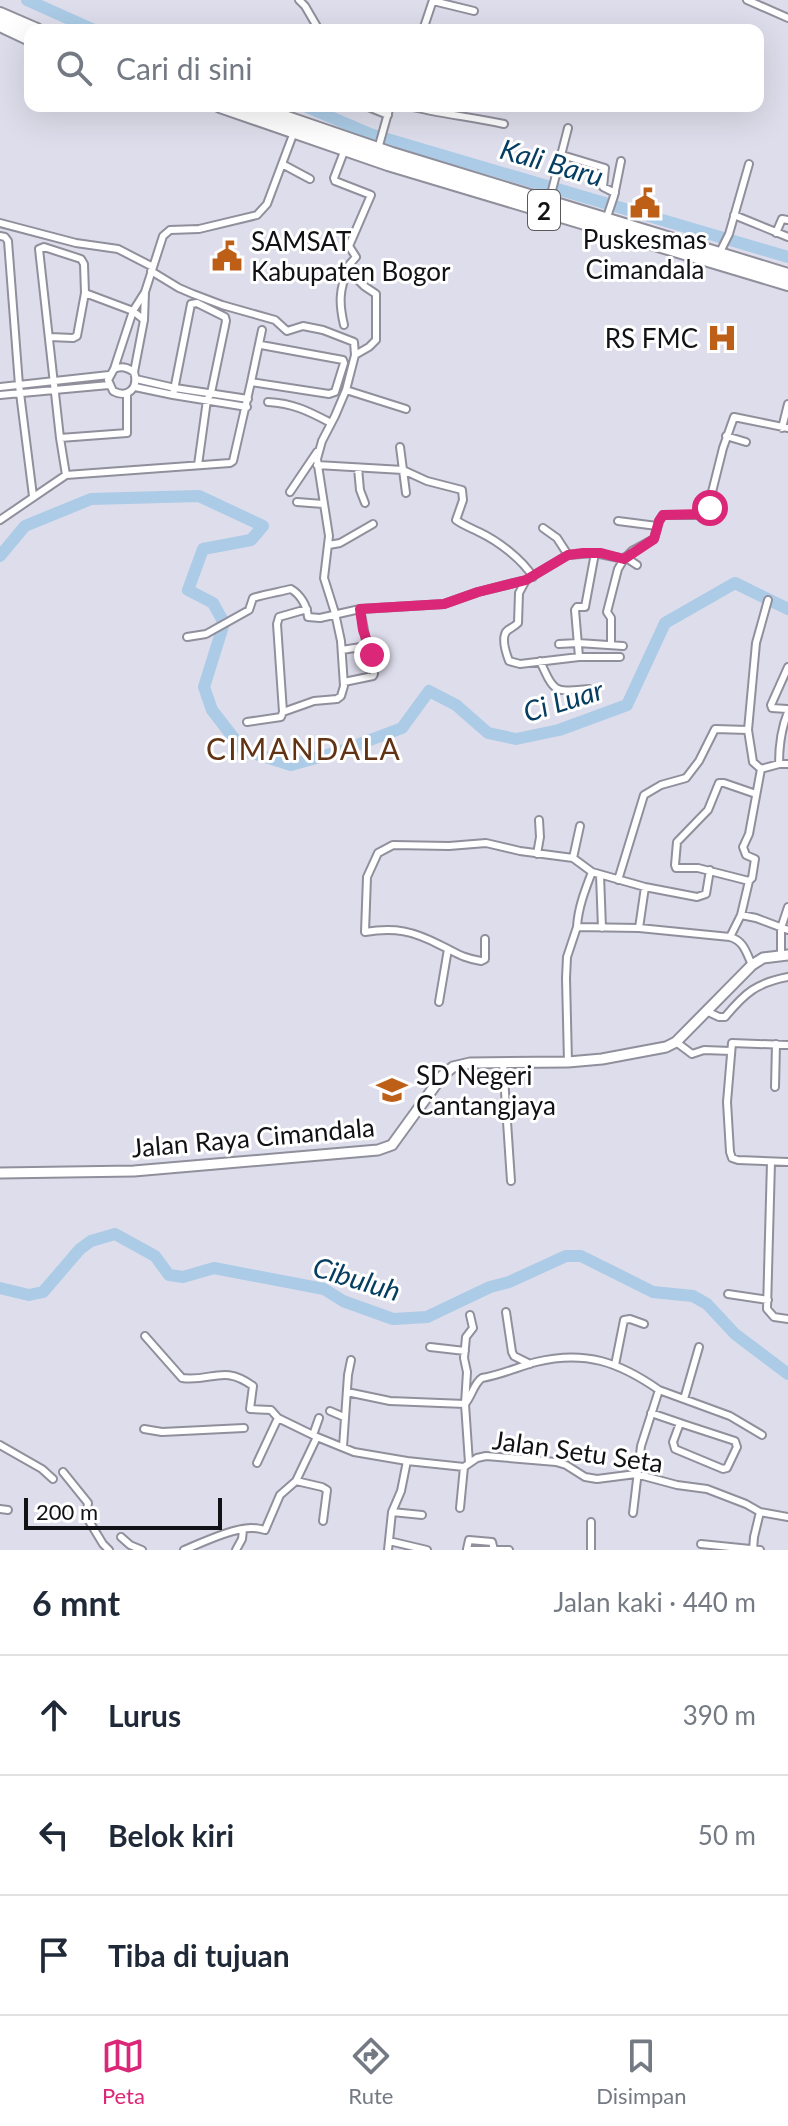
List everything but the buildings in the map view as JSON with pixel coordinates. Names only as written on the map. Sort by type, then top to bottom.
[{"type":"highway","points":[[0,14],[24,24]]},
{"type":"highway","points":[[0,25],[24,36]]},
{"type":"highway","name":"2","points":[[242,112],[379,146],[788,275]]},
{"type":"highway","name":"2","points":[[265,112],[345,149],[388,164],[788,284]]},
{"type":"street","points":[[299,0],[316,24]]},
{"type":"street","points":[[747,0],[788,18]]},
{"type":"street","points":[[425,24],[433,1],[474,11]]},
{"type":"street","points":[[381,112],[388,115]]},
{"type":"street","points":[[379,146],[389,112]]},
{"type":"street","points":[[433,112],[504,124]]},
{"type":"street","points":[[60,438],[127,433],[127,394],[135,379],[145,292],[163,236],[168,231],[199,229],[257,215],[267,204],[297,127]]},
{"type":"street","points":[[550,200],[568,128]]},
{"type":"street","points":[[344,325],[340,306],[341,288],[349,265],[356,257],[348,248],[371,195],[335,181],[345,149]]},
{"type":"street","points":[[562,155],[605,168],[603,187],[614,195]]},
{"type":"street","points":[[607,216],[621,161]]},
{"type":"street","points":[[282,164],[310,179]]},
{"type":"street","points":[[720,252],[729,234],[749,164]]},
{"type":"street","points":[[734,215],[788,237]]},
{"type":"street","points":[[776,233],[782,219],[788,220]]},
{"type":"street","points":[[0,223],[76,243],[118,249],[193,294],[275,320],[287,331],[303,326],[354,342],[355,355],[346,390],[319,450],[290,492]]},
{"type":"street","points":[[0,236],[8,241],[19,385],[33,496]]},
{"type":"street","points":[[50,337],[77,336],[85,293],[84,264],[81,259],[44,247],[39,249],[66,475]]},
{"type":"street","points":[[348,270],[373,291],[377,300],[376,340],[355,355]]},
{"type":"street","points":[[127,394],[119,395],[113,391],[109,385],[111,372],[133,311],[145,292]]},
{"type":"street","points":[[85,293],[133,311],[144,320]]},
{"type":"street","points":[[174,392],[191,304],[197,303],[226,319],[198,465]]},
{"type":"street","points":[[0,520],[66,475],[221,465],[233,461],[262,330]]},
{"type":"street","points":[[251,382],[333,394],[344,363],[343,360],[261,345]]},
{"type":"street","points":[[0,395],[54,386],[120,367],[128,368],[135,379],[174,392],[248,403]]},
{"type":"street","points":[[0,387],[109,385]]},
{"type":"street","points":[[346,390],[406,409]]},
{"type":"street","points":[[268,402],[302,408],[331,423]]},
{"type":"street","points":[[611,644],[611,618],[607,612],[618,569],[625,558],[654,539],[660,518],[666,514],[699,515],[707,512],[726,436],[734,417],[785,428],[788,404]]},
{"type":"street","points":[[726,436],[746,442]]},
{"type":"street","points":[[400,447],[406,493]]},
{"type":"street","points":[[283,712],[314,701],[337,699],[341,696],[344,682],[335,613],[324,578],[329,545],[317,465],[319,450]]},
{"type":"street","points":[[317,465],[403,470],[427,481],[462,490],[463,500],[456,520],[490,539],[527,568],[529,579],[519,593],[518,623],[504,636],[507,659],[511,663],[620,657]]},
{"type":"street","points":[[358,468],[365,503]]},
{"type":"street","points":[[297,502],[323,504]]},
{"type":"street","points":[[618,521],[657,526]]},
{"type":"street","points":[[329,545],[340,543],[373,524]]},
{"type":"street","points":[[543,528],[557,538],[568,555]]},
{"type":"street","points":[[579,657],[575,610],[585,607],[595,553]]},
{"type":"street","points":[[187,637],[203,635],[249,610],[253,598],[291,589],[307,609],[309,618],[320,618],[360,609],[444,604],[529,579],[568,555],[595,553],[625,558],[637,565]]},
{"type":"street","points":[[761,769],[753,762],[748,730],[756,643],[768,600]]},
{"type":"street","points":[[247,722],[281,717],[277,622],[279,617],[307,609]]},
{"type":"street","points":[[344,682],[374,675],[360,609]]},
{"type":"street","points":[[559,644],[623,646]]},
{"type":"street","points":[[342,650],[367,646]]},
{"type":"street","points":[[540,661],[556,690],[589,689]]},
{"type":"street","points":[[779,764],[781,734],[788,711],[772,708],[771,705],[788,667]]},
{"type":"street","points":[[618,880],[644,795],[661,785],[686,778],[699,761],[715,729],[748,730]]},
{"type":"street","points":[[761,769],[788,764]]},
{"type":"street","points":[[730,937],[741,915],[752,878],[755,859],[743,852],[743,847],[749,834],[761,769]]},
{"type":"street","points":[[749,881],[710,870],[676,868],[677,842],[708,810],[719,783],[756,794]]},
{"type":"street","points":[[537,854],[539,820]]},
{"type":"street","points":[[573,858],[580,826]]},
{"type":"street","points":[[485,939],[484,960],[459,956],[404,931],[384,929],[365,932],[367,877],[378,853],[393,845],[478,843],[573,858],[600,875],[702,897],[706,894],[710,870]]},
{"type":"street","points":[[568,1062],[567,957],[589,870]]},
{"type":"street","points":[[600,875],[602,928]]},
{"type":"street","points":[[639,928],[645,887]]},
{"type":"street","points":[[731,1051],[704,1050],[692,1054],[676,1042],[752,965],[763,958],[785,955],[784,929],[788,907]]},
{"type":"street","points":[[741,915],[784,929]]},
{"type":"street","points":[[577,927],[639,928],[730,937],[743,944],[752,965]]},
{"type":"street","points":[[439,1002],[448,949]]},
{"type":"street","points":[[706,1011],[725,1017],[753,988],[788,977]]},
{"type":"street","name":"Jalan Raya Cimandala","points":[[0,1173],[134,1171],[378,1150],[392,1145],[447,1071],[470,1063],[568,1062],[658,1050],[676,1042]]},
{"type":"street","points":[[788,1045],[732,1043],[727,1102],[732,1158],[788,1162]]},
{"type":"street","points":[[775,1087],[776,1044]]},
{"type":"street","points":[[503,1062],[511,1181]]},
{"type":"street","points":[[771,1162],[767,1309],[774,1317],[788,1319]]},
{"type":"street","points":[[728,1294],[768,1300]]},
{"type":"street","points":[[506,1312],[512,1352],[530,1364]]},
{"type":"street","points":[[460,1508],[466,1465],[465,1351],[466,1337],[473,1328],[470,1315]]},
{"type":"street","points":[[615,1365],[624,1320],[644,1324]]},
{"type":"street","points":[[144,1429],[181,1432],[226,1427],[244,1429],[250,1409],[252,1384],[227,1374],[182,1378],[145,1336]]},
{"type":"street","points":[[430,1347],[465,1351]]},
{"type":"street","points":[[684,1399],[699,1347]]},
{"type":"street","points":[[347,1392],[390,1401],[465,1404],[479,1380],[530,1364],[579,1356],[615,1365],[659,1390],[730,1416],[762,1435]]},
{"type":"street","points":[[343,1447],[351,1360]]},
{"type":"street","points":[[633,1513],[641,1446],[659,1390]]},
{"type":"street","name":"Jalan Setu Seta","points":[[250,1409],[268,1409],[278,1418],[315,1436],[361,1454],[466,1465],[481,1457],[521,1459],[566,1465],[585,1477],[597,1479],[636,1474],[707,1489],[760,1512],[788,1517]]},
{"type":"street","points":[[330,1411],[344,1417]]},
{"type":"street","points":[[651,1413],[735,1441],[737,1447],[727,1468],[675,1449],[673,1442],[680,1423]]},
{"type":"street","points":[[257,1463],[278,1418]]},
{"type":"street","points":[[184,1550],[243,1530],[265,1530],[280,1495],[296,1481],[315,1436],[319,1418]]},
{"type":"street","points":[[0,1445],[42,1469],[53,1479]]},
{"type":"street","points":[[388,1550],[392,1512],[401,1491],[407,1461]]},
{"type":"street","points":[[63,1472],[88,1503],[86,1516],[109,1550]]},
{"type":"street","points":[[296,1481],[327,1490],[323,1521]]},
{"type":"street","points":[[0,1509],[8,1510]]},
{"type":"street","points":[[392,1512],[422,1515]]},
{"type":"street","points":[[753,1550],[760,1512]]},
{"type":"street","points":[[591,1522],[591,1550]]},
{"type":"street","points":[[236,1550],[243,1530]]},
{"type":"street","points":[[121,1537],[142,1550]]},
{"type":"street","points":[[389,1541],[427,1550]]},
{"type":"street","points":[[701,1544],[760,1550]]},
{"type":"street","points":[[467,1550],[509,1550]]},
{"type":"waterway","name":"Kali Baru","points":[[27,0],[81,24]]},
{"type":"waterway","name":"Kali Baru","points":[[319,112],[370,134],[788,257]]},
{"type":"waterway","name":"Ci Luar","points":[[0,556],[25,526],[91,499],[199,496],[263,526],[251,540],[203,549],[188,590],[213,603],[224,623],[204,687],[212,710],[243,750],[291,765],[341,751],[402,728],[429,691],[456,705],[488,733],[516,739],[559,730],[627,705],[665,623],[735,583],[788,609]]},
{"type":"waterway","name":"Cibuluh","points":[[0,1288],[29,1295],[43,1292],[80,1249],[91,1241],[115,1234],[155,1256],[169,1275],[183,1277],[214,1268],[324,1289],[343,1301],[393,1319],[427,1317],[566,1256],[581,1256],[653,1292],[693,1296],[707,1304],[735,1334],[788,1374]]},
{"type":"place","name":"Puskesmas Cimandala","points":[[645,203]]},
{"type":"place","name":"SAMSAT Kabupaten Bogor","points":[[227,256]]},
{"type":"place","name":"RS FMC","points":[[722,338]]},
{"type":"place","name":"SD Negeri Cantangjaya","points":[[392,1090]]},
{"type":"district","name":"CIMANDALA","points":[[304,748]]},
{"type":"route","points":[[372,655],[367,646],[360,609],[444,604],[526,580],[568,555],[601,553],[624,559],[654,539],[663,515],[699,515],[710,508]]}]
